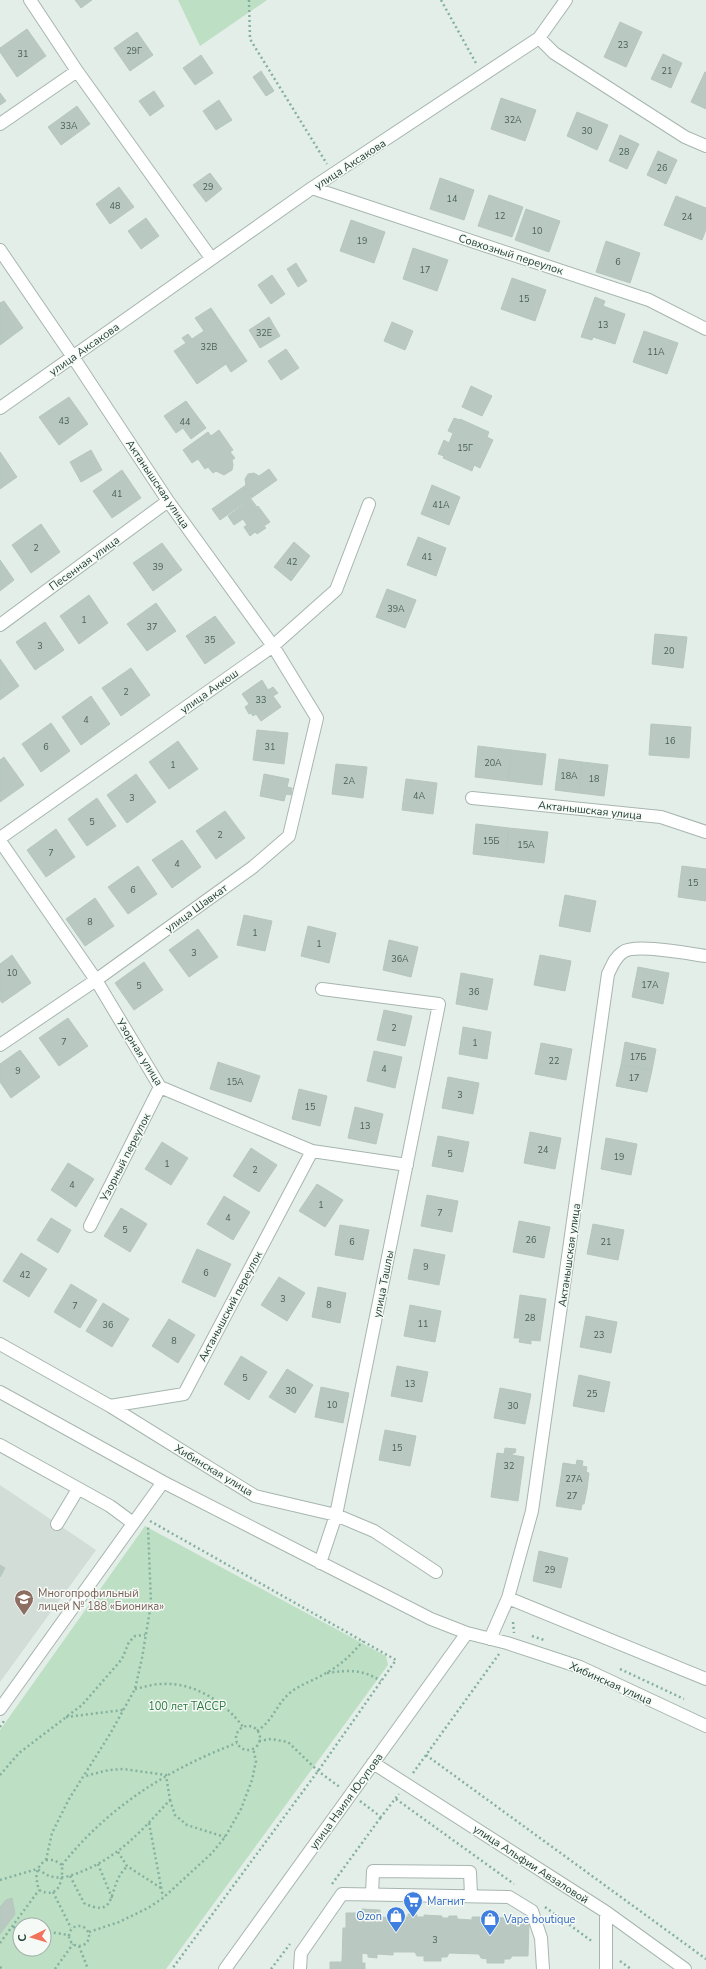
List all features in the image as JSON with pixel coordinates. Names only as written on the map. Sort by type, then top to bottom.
[{"type":"street","points":[[30,0],[77,72],[211,258]]},
{"type":"street","points":[[566,0],[539,38],[554,53],[685,137],[706,146]]},
{"type":"street","name":"улица Аксакова","points":[[0,408],[312,188],[539,38]]},
{"type":"street","points":[[0,124],[77,72]]},
{"type":"street","name":"Совхозный переулок","points":[[312,188],[649,300],[706,329]]},
{"type":"street","name":"Актанышская улица","points":[[0,250],[73,356],[168,502],[273,646],[317,718]]},
{"type":"street","name":"Песенная улица","points":[[0,625],[168,502]]},
{"type":"street","name":"улица Аккош","points":[[0,838],[273,646],[336,590],[369,504]]},
{"type":"street","name":"улица Шавкат","points":[[0,1045],[96,980],[253,867],[289,836],[317,718]]},
{"type":"street","name":"Актанышская улица","points":[[472,798],[661,817],[706,832]]},
{"type":"street","name":"Узорная улица","points":[[0,841],[96,980],[160,1087],[312,1151],[407,1165]]},
{"type":"street","name":"Актанышская улица","points":[[490,1639],[508,1598],[532,1511],[608,974],[616,959],[624,951],[638,948],[706,956]]},
{"type":"street","name":"улица Ташлы","points":[[320,1563],[336,1515],[439,1004],[322,989]]},
{"type":"street","name":"Узорный переулок","points":[[90,1226],[160,1087]]},
{"type":"street","name":"Актанышский переулок","points":[[110,1406],[184,1394],[312,1151]]},
{"type":"street","name":"Хибинская улица","points":[[0,1344],[110,1406],[255,1496],[336,1515],[374,1531],[436,1572]]},
{"type":"street","name":"Хибинская улица","points":[[0,1392],[163,1482],[431,1619],[466,1633],[580,1667],[706,1726]]},
{"type":"street","points":[[0,1445],[110,1506],[133,1523]]},
{"type":"street","points":[[0,1709],[163,1482]]},
{"type":"street","points":[[57,1524],[78,1489]]},
{"type":"street","points":[[508,1598],[706,1679]]},
{"type":"street","name":"улица Наиля Юсупова","points":[[225,1969],[466,1633]]},
{"type":"street","name":"улица Альфии Авзаловой","points":[[373,1763],[606,1912],[685,1969]]},
{"type":"street","points":[[372,1894],[373,1871],[470,1872],[471,1896]]},
{"type":"street","points":[[300,1969],[301,1953],[342,1894],[372,1894],[509,1896],[532,1910],[541,1938],[543,1969]]},
{"type":"street","points":[[606,1912],[606,1969]]},
{"type":"path","points":[[249,0],[250,39],[333,175]]},
{"type":"path","points":[[440,0],[483,76]]},
{"type":"path","points":[[46,1860],[52,1833],[69,1798],[85,1776],[135,1689],[151,1604],[151,1566],[148,1520],[396,1660],[318,1771],[172,1969]]},
{"type":"path","points":[[0,1775],[19,1753],[82,1705],[122,1659],[129,1642],[135,1636],[145,1634]]},
{"type":"path","points":[[257,1731],[267,1725],[278,1707],[291,1692],[327,1673],[349,1658],[363,1641]]},
{"type":"path","points":[[411,1776],[502,1650]]},
{"type":"path","points":[[327,1673],[343,1671],[368,1673],[381,1681]]},
{"type":"path","points":[[135,1689],[163,1684],[194,1688],[218,1702],[235,1715],[243,1727]]},
{"type":"path","points":[[66,1718],[105,1711],[123,1710]]},
{"type":"path","points":[[259,1741],[257,1731],[249,1726],[243,1727],[237,1734],[237,1743],[244,1749],[253,1748],[259,1741],[271,1739],[288,1742],[318,1771]]},
{"type":"path","points":[[39,1890],[53,1892],[58,1888],[63,1876],[62,1865],[78,1845],[135,1795],[166,1775],[237,1743]]},
{"type":"path","points":[[89,1932],[119,1922],[148,1908],[163,1898],[212,1853],[225,1837],[241,1809],[252,1780],[256,1761],[253,1748]]},
{"type":"path","points":[[426,1755],[706,1959]]},
{"type":"path","points":[[85,1776],[109,1770],[123,1769],[166,1775]]},
{"type":"path","points":[[166,1775],[170,1800],[175,1815],[187,1825],[225,1837]]},
{"type":"path","points":[[0,1880],[37,1869],[51,1877],[70,1876],[98,1864],[118,1852],[141,1833],[170,1800]]},
{"type":"path","points":[[149,1823],[163,1898]]},
{"type":"path","points":[[118,1852],[127,1866],[161,1888]]},
{"type":"path","points":[[19,1917],[39,1890],[37,1869],[40,1864],[46,1860],[54,1860],[62,1865]]},
{"type":"path","points":[[98,1864],[112,1898]]},
{"type":"path","points":[[70,1876],[84,1903],[97,1908],[106,1906],[112,1898],[118,1879],[127,1866]]},
{"type":"path","points":[[53,1892],[71,1928]]},
{"type":"path","points":[[68,1935],[71,1928],[75,1926],[83,1926],[89,1932]]},
{"type":"path","points":[[0,1943],[12,1927]]},
{"type":"path","points":[[52,1932],[68,1935]]},
{"type":"path","points":[[68,1935],[73,1944],[79,1946],[86,1943],[89,1932]]},
{"type":"path","points":[[55,1969],[73,1944]]},
{"type":"path","points":[[79,1946],[88,1969]]},
{"type":"shaded area","name":"Многопрофильный лицей № 188 «Бионика»","points":[[0,1485],[96,1550],[0,1682]]},
{"type":"green space","points":[[178,0],[267,0],[200,46]]},
{"type":"green space","name":"100 лет ТАССР","points":[[145,1526],[386,1656],[388,1665],[166,1969],[0,1969],[0,1730]]},
{"type":"building","points":[[75,0],[92,0],[81,8]]},
{"type":"building","points":[[620,22],[642,32],[626,67],[604,57]]},
{"type":"building","points":[[27,29],[46,56],[17,77],[0,52],[0,48]]},
{"type":"building","points":[[137,32],[153,55],[130,71],[114,48]]},
{"type":"building","points":[[663,54],[682,63],[671,88],[651,79]]},
{"type":"building","points":[[201,55],[213,73],[195,85],[183,68]]},
{"type":"building","points":[[261,71],[274,91],[266,96],[253,77]]},
{"type":"building","points":[[706,72],[706,109],[691,102]]},
{"type":"building","points":[[154,91],[164,106],[150,116],[139,101]]},
{"type":"building","points":[[0,93],[6,101],[0,105]]},
{"type":"building","points":[[501,98],[536,110],[525,141],[491,129]]},
{"type":"building","points":[[219,100],[232,120],[216,130],[203,111]]},
{"type":"building","points":[[77,106],[90,124],[61,145],[48,127]]},
{"type":"building","points":[[577,112],[608,125],[597,150],[567,136]]},
{"type":"building","points":[[620,135],[639,144],[627,169],[609,161]]},
{"type":"building","points":[[658,151],[677,160],[666,184],[647,175]]},
{"type":"building","points":[[210,173],[222,189],[206,202],[193,185]]},
{"type":"building","points":[[440,178],[474,190],[464,220],[430,209]]},
{"type":"building","points":[[119,187],[134,207],[110,224],[96,204]]},
{"type":"building","points":[[489,195],[523,207],[512,237],[478,226]]},
{"type":"building","points":[[676,196],[706,208],[706,229],[702,240],[664,225]]},
{"type":"building","points":[[526,209],[560,221],[549,252],[515,240]]},
{"type":"building","points":[[146,218],[159,236],[141,249],[128,231]]},
{"type":"building","points":[[351,220],[385,232],[374,263],[340,251]]},
{"type":"building","points":[[606,241],[640,253],[630,283],[596,272]]},
{"type":"building","points":[[413,248],[448,260],[437,291],[403,279]]},
{"type":"building","points":[[296,263],[307,281],[298,287],[287,269]]},
{"type":"building","points":[[272,275],[285,294],[271,304],[258,285]]},
{"type":"building","points":[[512,278],[546,290],[535,321],[501,309]]},
{"type":"building","points":[[595,297],[605,301],[603,306],[625,314],[615,344],[593,337],[592,340],[581,337]]},
{"type":"building","points":[[4,301],[23,328],[0,345],[0,303]]},
{"type":"building","points":[[211,308],[247,361],[231,372],[226,364],[197,384],[174,351],[186,343],[182,338],[188,334],[192,339],[204,331],[195,318]]},
{"type":"building","points":[[269,317],[280,336],[260,348],[249,330]]},
{"type":"building","points":[[392,322],[413,331],[405,350],[384,341]]},
{"type":"building","points":[[644,331],[678,343],[667,374],[633,362]]},
{"type":"building","points":[[286,349],[299,368],[281,380],[268,361]]},
{"type":"building","points":[[471,386],[492,396],[482,416],[462,407]]},
{"type":"building","points":[[69,397],[88,424],[59,445],[39,417]]},
{"type":"building","points":[[186,401],[206,428],[191,439],[183,428],[176,433],[164,416]]},
{"type":"building","points":[[454,418],[460,419],[489,432],[487,437],[493,440],[480,468],[474,465],[472,471],[443,458],[444,456],[438,454],[444,440],[449,443],[453,433],[448,431]]},
{"type":"building","points":[[219,430],[233,450],[230,452],[235,458],[232,460],[232,470],[224,475],[216,471],[213,473],[208,467],[205,469],[198,459],[192,463],[183,450],[208,432],[211,436]]},
{"type":"building","points":[[91,450],[102,470],[81,482],[70,462]]},
{"type":"building","points":[[0,452],[17,477],[0,489]]},
{"type":"building","points":[[269,469],[277,480],[220,520],[212,509],[246,485],[245,479],[248,474],[254,473],[259,476]]},
{"type":"building","points":[[122,470],[141,498],[112,518],[93,491]]},
{"type":"building","points":[[432,485],[460,497],[449,525],[421,514]]},
{"type":"building","points":[[251,499],[270,522],[264,526],[266,528],[257,534],[255,532],[250,536],[244,527],[247,525],[243,519],[234,525],[228,516]]},
{"type":"building","points":[[41,524],[60,552],[31,573],[12,545]]},
{"type":"building","points":[[418,537],[446,548],[436,576],[407,565]]},
{"type":"building","points":[[294,542],[310,556],[291,581],[274,567]]},
{"type":"building","points":[[162,543],[182,570],[153,591],[133,563]]},
{"type":"building","points":[[0,560],[14,580],[0,591]]},
{"type":"building","points":[[387,589],[416,600],[405,628],[376,617]]},
{"type":"building","points":[[89,595],[108,623],[79,644],[60,616]]},
{"type":"building","points":[[156,603],[176,631],[147,651],[127,624]]},
{"type":"building","points":[[215,616],[235,643],[205,664],[186,636]]},
{"type":"building","points":[[45,622],[64,650],[35,670],[16,642]]},
{"type":"building","points":[[655,634],[687,637],[683,668],[652,664]]},
{"type":"building","points":[[0,659],[19,686],[0,700]]},
{"type":"building","points":[[131,668],[150,695],[121,716],[102,688]]},
{"type":"building","points":[[262,680],[268,690],[273,687],[278,693],[273,696],[281,707],[261,721],[256,714],[253,716],[251,713],[249,714],[245,707],[249,704],[242,694]]},
{"type":"building","points":[[91,696],[110,724],[81,745],[62,717]]},
{"type":"building","points":[[51,723],[70,751],[41,772],[22,744]]},
{"type":"building","points":[[651,724],[691,727],[689,758],[649,755]]},
{"type":"building","points":[[257,730],[288,733],[284,764],[253,760]]},
{"type":"building","points":[[178,741],[198,769],[169,789],[149,762]]},
{"type":"building","points":[[478,746],[511,750],[508,781],[475,777]]},
{"type":"building","points":[[511,750],[546,754],[542,785],[508,781]]},
{"type":"building","points":[[4,757],[24,785],[0,802],[0,760]]},
{"type":"building","points":[[559,759],[582,762],[579,793],[555,790]]},
{"type":"building","points":[[582,762],[608,765],[604,796],[579,793]]},
{"type":"building","points":[[336,764],[367,767],[363,798],[332,794]]},
{"type":"building","points":[[136,774],[156,802],[127,823],[107,795]]},
{"type":"building","points":[[264,774],[289,779],[287,787],[292,788],[291,795],[286,794],[284,801],[260,796]]},
{"type":"building","points":[[406,779],[437,783],[433,814],[402,810]]},
{"type":"building","points":[[97,798],[116,826],[87,846],[68,819]]},
{"type":"building","points":[[225,811],[245,838],[216,859],[196,831]]},
{"type":"building","points":[[476,824],[509,828],[505,858],[473,854]]},
{"type":"building","points":[[509,828],[548,832],[544,863],[505,858]]},
{"type":"building","points":[[56,829],[75,857],[46,877],[27,850]]},
{"type":"building","points":[[182,840],[201,867],[172,888],[152,860]]},
{"type":"building","points":[[138,866],[157,894],[128,914],[108,887]]},
{"type":"building","points":[[682,866],[706,869],[706,901],[678,897]]},
{"type":"building","points":[[565,895],[596,901],[590,932],[559,926]]},
{"type":"building","points":[[95,898],[114,926],[85,946],[66,919]]},
{"type":"building","points":[[244,915],[272,921],[265,951],[237,945]]},
{"type":"building","points":[[308,926],[336,933],[329,963],[301,956]]},
{"type":"building","points":[[198,929],[218,957],[189,977],[169,950]]},
{"type":"building","points":[[389,940],[418,947],[411,977],[383,970]]},
{"type":"building","points":[[12,955],[31,983],[2,1003],[0,1000],[0,964]]},
{"type":"building","points":[[540,955],[571,961],[565,991],[534,985]]},
{"type":"building","points":[[144,962],[163,990],[134,1010],[115,983]]},
{"type":"building","points":[[638,967],[669,973],[663,1004],[632,997]]},
{"type":"building","points":[[461,973],[493,979],[487,1010],[456,1004]]},
{"type":"building","points":[[384,1010],[412,1016],[405,1046],[377,1040]]},
{"type":"building","points":[[68,1018],[88,1046],[59,1066],[39,1038]]},
{"type":"building","points":[[463,1027],[491,1032],[487,1059],[459,1054]]},
{"type":"building","points":[[625,1042],[656,1049],[652,1070],[621,1065]]},
{"type":"building","points":[[541,1043],[572,1049],[566,1080],[535,1074]]},
{"type":"building","points":[[20,1050],[40,1077],[11,1098],[0,1082],[0,1064]]},
{"type":"building","points":[[374,1051],[402,1057],[395,1088],[367,1081]]},
{"type":"building","points":[[218,1062],[260,1076],[251,1102],[210,1089]]},
{"type":"building","points":[[621,1065],[652,1070],[647,1092],[616,1086]]},
{"type":"building","points":[[448,1077],[479,1083],[473,1114],[442,1108]]},
{"type":"building","points":[[299,1089],[327,1096],[320,1126],[292,1119]]},
{"type":"building","points":[[355,1107],[383,1114],[376,1144],[348,1138]]},
{"type":"building","points":[[530,1132],[561,1138],[555,1169],[524,1163]]},
{"type":"building","points":[[438,1136],[469,1142],[463,1172],[432,1166]]},
{"type":"building","points":[[606,1138],[637,1144],[631,1175],[601,1169]]},
{"type":"building","points":[[162,1142],[188,1158],[171,1185],[145,1169]]},
{"type":"building","points":[[251,1148],[277,1165],[259,1192],[233,1176]]},
{"type":"building","points":[[68,1163],[94,1179],[76,1207],[51,1190]]},
{"type":"building","points":[[317,1184],[343,1200],[325,1227],[299,1211]]},
{"type":"building","points":[[427,1195],[458,1201],[452,1232],[421,1226]]},
{"type":"building","points":[[224,1196],[250,1212],[233,1240],[207,1224]]},
{"type":"building","points":[[121,1208],[147,1224],[130,1252],[104,1236]]},
{"type":"building","points":[[51,1218],[71,1230],[58,1253],[37,1240]]},
{"type":"building","points":[[519,1221],[550,1227],[544,1258],[513,1252]]},
{"type":"building","points":[[593,1224],[624,1230],[618,1260],[587,1254]]},
{"type":"building","points":[[340,1225],[369,1230],[363,1260],[335,1255]]},
{"type":"building","points":[[197,1249],[231,1264],[215,1297],[182,1282]]},
{"type":"building","points":[[414,1249],[445,1255],[439,1285],[408,1279]]},
{"type":"building","points":[[21,1253],[47,1269],[29,1297],[3,1281]]},
{"type":"building","points":[[279,1277],[305,1293],[287,1321],[261,1305]]},
{"type":"building","points":[[71,1284],[97,1300],[80,1328],[54,1312]]},
{"type":"building","points":[[318,1287],[346,1293],[340,1323],[312,1317]]},
{"type":"building","points":[[520,1295],[546,1299],[540,1341],[531,1340],[531,1344],[519,1342],[520,1338],[514,1338]]},
{"type":"building","points":[[103,1303],[129,1319],[112,1347],[86,1331]]},
{"type":"building","points":[[410,1305],[441,1311],[435,1342],[404,1336]]},
{"type":"building","points":[[586,1316],[617,1322],[611,1353],[580,1347]]},
{"type":"building","points":[[169,1319],[195,1335],[178,1363],[152,1346]]},
{"type":"building","points":[[241,1356],[267,1372],[249,1400],[224,1384]]},
{"type":"building","points":[[397,1366],[428,1372],[422,1402],[391,1396]]},
{"type":"building","points":[[287,1369],[313,1385],[295,1413],[269,1397]]},
{"type":"building","points":[[579,1375],[610,1382],[604,1412],[573,1406]]},
{"type":"building","points":[[321,1387],[349,1393],[343,1423],[315,1417]]},
{"type":"building","points":[[500,1388],[531,1394],[525,1424],[494,1418]]},
{"type":"building","points":[[385,1430],[416,1436],[410,1466],[379,1460]]},
{"type":"building","points":[[505,1448],[516,1449],[515,1453],[512,1455],[524,1457],[518,1501],[491,1497],[497,1453],[504,1454]]},
{"type":"building","points":[[577,1460],[583,1461],[582,1466],[587,1467],[586,1472],[589,1473],[587,1489],[560,1484],[563,1463],[576,1465]]},
{"type":"building","points":[[560,1484],[587,1489],[584,1504],[582,1504],[581,1510],[556,1506]]},
{"type":"building","points":[[539,1551],[568,1558],[561,1588],[533,1581]]},
{"type":"building","points":[[0,1565],[5,1568],[0,1577]]},
{"type":"building","points":[[12,1898],[15,1914],[0,1934],[0,1907],[6,1900]]},
{"type":"building","points":[[362,1909],[380,1910],[380,1917],[395,1918],[395,1920],[401,1920],[401,1917],[408,1917],[408,1914],[417,1915],[417,1917],[424,1917],[424,1915],[442,1916],[442,1918],[457,1916],[457,1919],[472,1920],[472,1917],[481,1917],[481,1919],[488,1919],[488,1917],[505,1918],[505,1920],[521,1918],[521,1921],[529,1922],[528,1956],[512,1956],[510,1959],[504,1959],[504,1963],[487,1963],[487,1959],[481,1958],[479,1954],[449,1953],[447,1957],[441,1957],[441,1961],[424,1961],[424,1956],[417,1956],[415,1952],[393,1952],[393,1955],[377,1954],[377,1958],[368,1957],[368,1954],[362,1953],[362,1963],[365,1963],[365,1969],[330,1969],[330,1962],[342,1962],[343,1928],[346,1928],[346,1913],[362,1913]]},
{"type":"place","name":"Многопрофильный лицей № 188 «Бионика»","points":[[24,1616]]},
{"type":"place","name":"Магнит","points":[[413,1918]]},
{"type":"place","name":"Ozon","points":[[396,1933]]},
{"type":"place","name":"Vape boutique","points":[[490,1936]]}]
